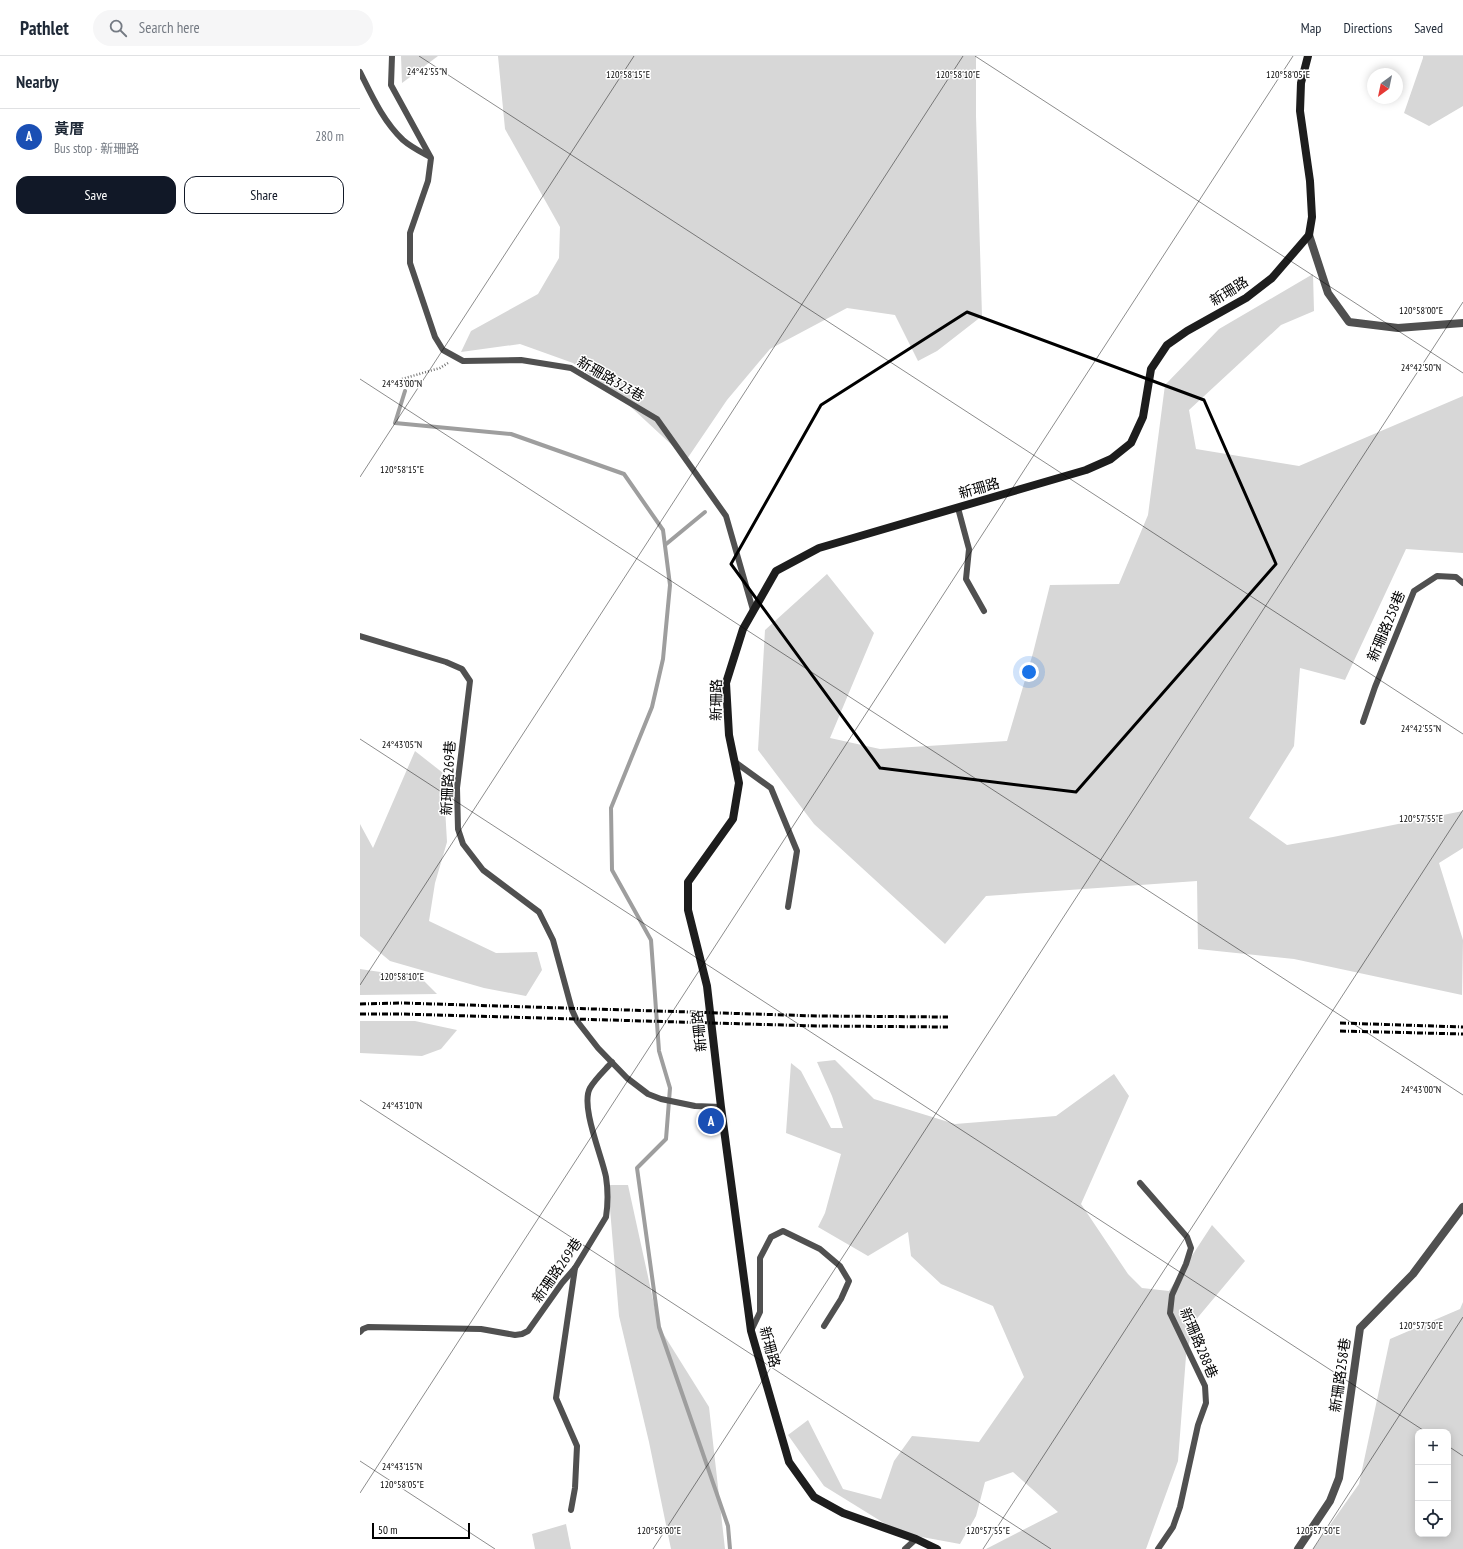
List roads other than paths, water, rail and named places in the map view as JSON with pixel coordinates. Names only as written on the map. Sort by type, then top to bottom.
[{"type":"street","points":[[1308,56],[1301,82],[1300,111],[1311,195],[1312,217],[1309,236],[1328,293],[1349,322],[1398,328],[1463,323]]},
{"type":"street","name":"新珊路","points":[[937,1549],[916,1538],[843,1513],[814,1497],[789,1462],[751,1331],[721,1107],[707,986],[688,910],[688,882],[733,819],[739,783],[729,736],[726,683],[743,629],[776,570],[820,548],[1086,470],[1111,460],[1130,443],[1142,417],[1150,369],[1167,345],[1187,330],[1246,298],[1272,278],[1309,236]]},
{"type":"street","name":"新珊路258巷","points":[[1298,1549],[1330,1501],[1339,1478],[1360,1328],[1413,1274],[1463,1207]]},
{"type":"lane","points":[[392,56],[391,85],[431,158]]},
{"type":"lane","points":[[360,72],[371,96],[391,127],[404,141],[431,158]]},
{"type":"lane","name":"新珊路323巷","points":[[431,158],[428,181],[410,234],[410,263],[435,337],[443,350],[463,361],[521,360],[571,368],[657,419],[726,516],[754,610]]},
{"type":"lane","points":[[958,508],[969,549],[966,579],[984,611]]},
{"type":"lane","name":"新珊路258巷","points":[[1363,722],[1375,687],[1414,591],[1437,576],[1456,577],[1463,583]]},
{"type":"lane","name":"新珊路269巷","points":[[360,636],[446,662],[462,669],[470,681],[457,788],[458,829],[460,838],[483,870],[539,912],[553,940],[572,1010],[577,1022],[598,1048],[634,1085],[648,1094],[676,1103],[695,1106],[721,1107]]},
{"type":"lane","points":[[735,762],[771,788],[797,850],[788,907]]},
{"type":"lane","name":"新珊路269巷","points":[[360,1332],[368,1327],[481,1329],[515,1335],[528,1331],[562,1283],[575,1268],[606,1217],[608,1208],[606,1178],[589,1114],[587,1099],[590,1088],[612,1062]]},
{"type":"lane","name":"新珊路288巷","points":[[1140,1183],[1187,1237],[1191,1248],[1186,1264],[1172,1295],[1170,1313],[1205,1386],[1206,1403],[1198,1425],[1176,1521],[1158,1549]]},
{"type":"lane","points":[[751,1331],[760,1312],[760,1258],[771,1237],[783,1231],[820,1249],[840,1266],[849,1281],[841,1299],[824,1326]]},
{"type":"lane","points":[[570,1510],[575,1488],[577,1446],[556,1398],[575,1268]]},
{"type":"lane","points":[[905,1549],[916,1538]]},
{"type":"waterway","points":[[405,391],[395,423],[511,434],[624,474],[663,530],[670,585],[663,659],[652,707],[611,808],[612,870],[651,940],[659,1051],[670,1088],[666,1139],[637,1168],[659,1327],[728,1526],[730,1549]]},
{"type":"waterway","points":[[665,545],[705,512]]},
{"type":"railway","points":[[360,1004],[403,1003],[817,1016],[948,1017]]},
{"type":"railway","points":[[360,1014],[817,1026],[948,1027]]},
{"type":"railway","points":[[1340,1023],[1463,1027]]},
{"type":"railway","points":[[1340,1031],[1463,1034]]},
{"type":"place","name":"黃厝","points":[[711,1121]]}]
